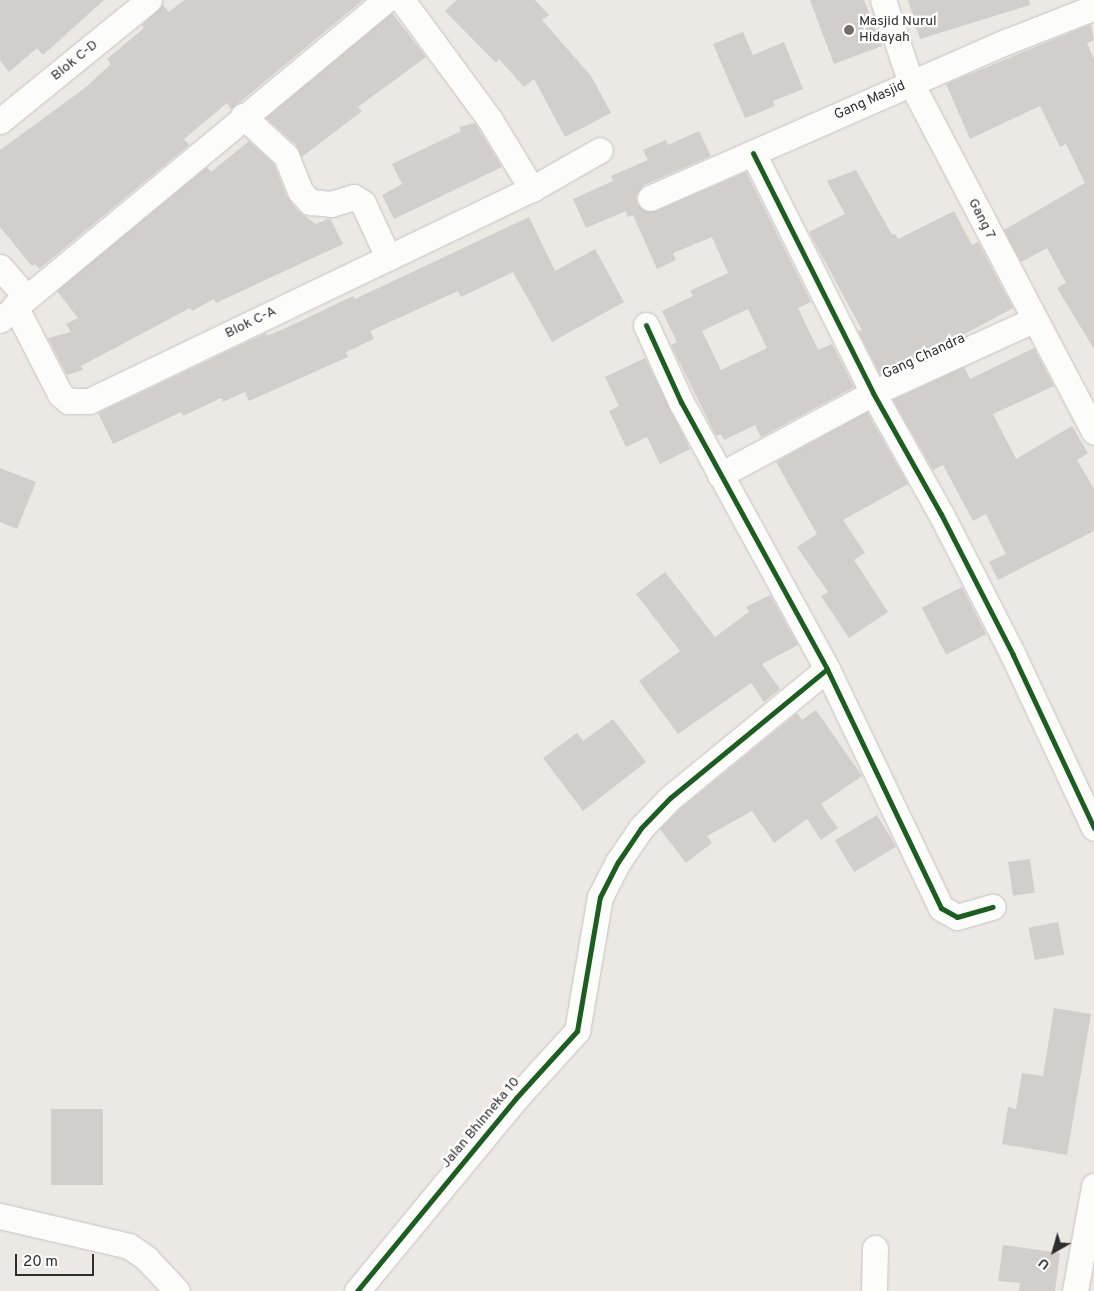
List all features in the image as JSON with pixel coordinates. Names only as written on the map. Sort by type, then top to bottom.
[{"type":"street","name":"Blok C-D","points":[[0,121],[149,0]]},
{"type":"street","points":[[14,308],[243,116],[386,0]]},
{"type":"street","points":[[402,0],[490,120],[532,189]]},
{"type":"street","name":"Gang 7","points":[[883,0],[911,83],[1033,320],[1094,432]]},
{"type":"street","name":"Gang Masjid","points":[[650,198],[911,83],[1092,7]]},
{"type":"street","points":[[243,116],[286,156],[300,190],[310,202],[330,204],[354,197],[363,203],[388,257]]},
{"type":"street","name":"Blok C-A","points":[[0,266],[14,308],[60,394],[68,401],[77,403],[107,394],[532,189],[600,150]]},
{"type":"street","points":[[753,153],[873,393],[959,549],[1094,828]]},
{"type":"street","name":"Gang Chandra","points":[[720,475],[873,393],[1033,320]]},
{"type":"street","points":[[646,325],[720,475],[827,669],[941,908],[956,918],[993,907]]},
{"type":"street","name":"Jalan Bhinneka 10","points":[[357,1291],[516,1098],[577,1031],[600,897],[618,862],[641,828],[670,798],[827,669]]},
{"type":"street","points":[[1075,1291],[1094,1188]]},
{"type":"street","points":[[0,1216],[129,1246],[146,1258],[177,1291]]},
{"type":"street","points":[[874,1291],[875,1248]]},
{"type":"building","points":[[0,0],[104,0],[43,55],[37,48],[9,72],[0,61]]},
{"type":"building","points":[[184,0],[363,0],[231,109],[227,103],[184,139],[189,145],[39,269],[35,264],[32,266],[0,227],[0,150],[85,88],[111,64],[107,59],[144,28],[142,25],[163,5],[169,12]]},
{"type":"building","points":[[457,0],[535,0],[549,15],[542,20],[591,76],[611,113],[565,137],[534,79],[524,87],[499,59],[496,63],[445,11]]},
{"type":"building","name":"Masjid Nurul Hidayah","points":[[810,0],[864,0],[882,46],[834,64]]},
{"type":"building","points":[[908,0],[1029,0],[1030,5],[920,39]]},
{"type":"building","points":[[392,13],[426,57],[358,107],[362,111],[302,157],[296,145],[266,118]]},
{"type":"building","points":[[1091,24],[1094,40],[1087,43],[1094,59],[1094,349],[1057,288],[1066,283],[1047,248],[1021,262],[1004,230],[1085,183],[1066,144],[1060,147],[1040,106],[970,139],[946,84]]},
{"type":"building","points":[[743,32],[753,55],[784,42],[803,89],[773,101],[775,106],[745,118],[713,44]]},
{"type":"building","points":[[475,123],[502,167],[394,219],[382,195],[402,184],[392,164],[461,131],[459,127]]},
{"type":"building","points":[[699,131],[711,156],[644,185],[636,196],[637,204],[648,212],[656,211],[746,172],[811,302],[798,308],[818,350],[832,344],[854,387],[761,437],[755,425],[724,440],[721,434],[716,436],[671,345],[677,342],[662,311],[693,296],[690,291],[728,273],[712,237],[673,253],[676,260],[657,269],[633,215],[628,217],[626,211],[586,228],[573,199],[613,181],[611,176],[648,160],[643,150],[666,140],[668,145]],"holes":[[[748,309],[767,348],[721,370],[702,331]]]},
{"type":"building","points":[[249,141],[274,164],[287,197],[299,212],[316,224],[330,218],[343,244],[216,303],[214,299],[192,311],[190,308],[81,366],[83,370],[67,375],[48,338],[71,332],[66,324],[78,318],[57,291],[207,167],[211,172]]},
{"type":"building","points":[[856,170],[892,235],[895,234],[898,239],[954,211],[972,245],[978,242],[1013,308],[950,342],[880,374],[858,331],[862,330],[809,232],[845,214],[827,181]]},
{"type":"building","points":[[529,217],[555,271],[595,249],[624,302],[552,342],[513,272],[461,297],[458,291],[370,331],[374,339],[346,352],[348,357],[249,401],[245,392],[223,402],[221,398],[183,416],[181,412],[113,444],[98,413],[266,333],[267,336],[286,328],[353,296],[355,299]]},
{"type":"building","points":[[1034,348],[1054,386],[993,414],[1016,459],[1072,426],[1088,453],[1077,460],[1094,489],[1094,531],[998,580],[989,562],[1006,554],[986,514],[973,521],[943,465],[933,470],[893,400],[964,367],[970,379]]},
{"type":"building","points":[[645,358],[690,449],[660,464],[647,437],[626,447],[609,411],[619,406],[605,377]]},
{"type":"building","points":[[867,412],[908,484],[843,520],[865,553],[854,560],[888,612],[849,638],[821,596],[828,592],[797,547],[817,534],[776,462]]},
{"type":"building","points":[[0,468],[36,482],[17,529],[0,522]]},
{"type":"building","points":[[665,572],[715,637],[749,612],[746,607],[770,595],[798,645],[762,664],[780,689],[764,702],[751,683],[678,734],[639,681],[680,651],[636,594]]},
{"type":"building","points":[[962,587],[986,634],[946,655],[922,607]]},
{"type":"building","points":[[816,710],[862,776],[821,804],[838,828],[821,840],[807,819],[774,843],[752,811],[707,836],[712,843],[686,863],[660,829],[680,809],[797,713],[802,720]]},
{"type":"building","points":[[613,719],[646,762],[583,811],[543,758],[577,733],[583,741]]},
{"type":"building","points":[[877,815],[896,847],[854,872],[835,840]]},
{"type":"building","points":[[1030,859],[1035,893],[1013,896],[1008,862]]},
{"type":"building","points":[[1058,922],[1064,954],[1035,960],[1029,928]]},
{"type":"building","points":[[1054,1008],[1091,1014],[1067,1155],[1002,1144],[1008,1107],[1016,1109],[1022,1073],[1043,1076]]},
{"type":"building","points":[[51,1109],[103,1109],[103,1185],[51,1185]]},
{"type":"building","points":[[1003,1245],[1060,1253],[1055,1291],[1019,1291],[1020,1283],[998,1281]]},
{"type":"cycle path","points":[[753,153],[873,393],[941,514],[1013,655],[1094,828]]},
{"type":"cycle path","points":[[646,325],[681,402],[827,669],[941,908],[957,917],[993,907]]},
{"type":"cycle path","points":[[357,1291],[516,1098],[577,1031],[600,897],[618,862],[641,828],[670,798],[827,669]]},
{"type":"place","name":"Masjid Nurul Hidayah","points":[[849,30]]}]
